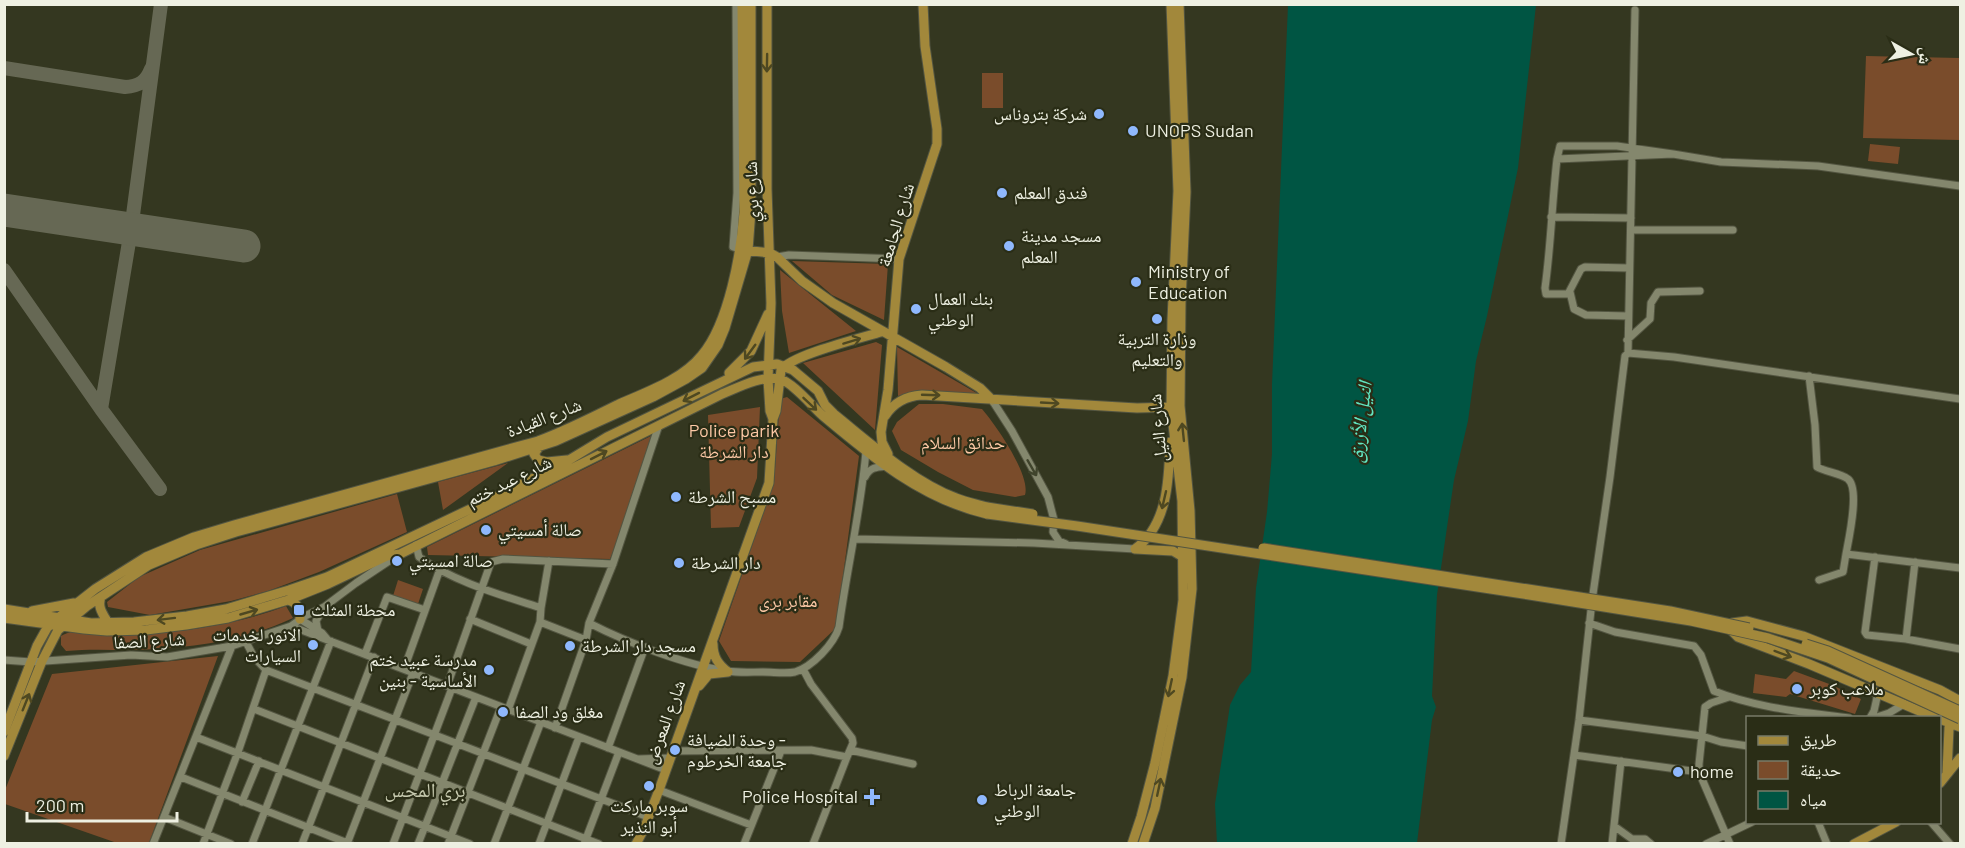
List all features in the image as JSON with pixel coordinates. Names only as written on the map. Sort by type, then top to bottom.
[{"type":"main road","name":"شارع القيادة","points":[[60,622],[80,601],[130,567],[173,545],[234,525],[539,447],[597,424],[653,397],[702,368],[718,345],[725,328],[740,249],[744,212],[742,4]]},
{"type":"main road","name":"شارع القيادة","points":[[60,622],[149,565],[196,545],[538,441],[571,428],[681,374],[696,362],[712,342],[725,308],[751,210],[751,4]]},
{"type":"main road","name":"شارع بري","points":[[767,4],[767,178],[774,255],[768,379]]},
{"type":"main road","name":"شارع الجامعة","points":[[888,461],[881,436],[888,390],[899,259],[937,144],[938,129],[925,46],[923,4]]},
{"type":"main road","name":"شارع النيل","points":[[1143,843],[1155,808],[1180,687],[1191,603],[1190,511],[1175,407],[1172,320],[1178,191],[1171,4]]},
{"type":"main road","name":"شارع النيل","points":[[1132,843],[1146,801],[1173,676],[1183,600],[1182,501],[1173,430],[1186,192],[1179,4]]},
{"type":"main road","points":[[740,249],[774,255],[811,288],[881,332],[912,347],[980,388],[992,400]]},
{"type":"main road","points":[[710,387],[732,372],[752,351],[763,329],[771,303]]},
{"type":"main road","points":[[785,366],[833,347],[881,332]]},
{"type":"main road","name":"شارع عبد ختم","points":[[4,618],[108,623],[161,619],[226,609],[309,584],[402,542],[569,460],[607,437],[745,369],[769,364],[785,366],[800,375],[818,391],[825,405],[834,414],[888,461]]},
{"type":"main road","name":"شارع المعرض","points":[[642,843],[648,817],[769,483],[778,379],[785,366]]},
{"type":"main road","name":"شارع عبد ختم","points":[[60,622],[107,631],[162,629],[228,618],[288,600],[387,556],[400,554],[722,394],[768,379],[778,379],[790,385],[812,407],[866,451],[956,498],[987,511],[1581,596],[1731,627]]},
{"type":"main road","name":"شارع المعرض","points":[[768,379],[770,411],[773,420]]},
{"type":"main road","points":[[883,420],[891,407],[912,396],[936,395],[1137,408],[1175,407]]},
{"type":"main road","points":[[1135,549],[1146,541],[1161,511],[1169,477],[1173,430]]},
{"type":"main road","points":[[539,447],[534,454],[539,461],[569,460]]},
{"type":"main road","points":[[1135,549],[1173,551],[1183,557]]},
{"type":"main road","points":[[101,597],[99,606],[108,623]]},
{"type":"main road","points":[[288,600],[295,602],[300,619]]},
{"type":"main road","points":[[22,612],[50,609],[80,601]]},
{"type":"main road","points":[[4,609],[60,622]]},
{"type":"main road","points":[[1731,627],[1747,621],[1803,636],[1948,693],[1960,702],[1951,723],[1943,776]]},
{"type":"main road","points":[[4,756],[60,622]]},
{"type":"main road","points":[[4,732],[42,635],[60,622]]},
{"type":"main road","points":[[1731,627],[1738,637],[1878,693],[1900,710],[1917,710],[1933,716]]},
{"type":"main road","points":[[1731,627],[1828,651],[1960,711]]},
{"type":"main road","points":[[1731,627],[1818,655],[1960,719]]},
{"type":"main road","points":[[713,640],[715,657],[728,672]]},
{"type":"main road","points":[[693,696],[709,674],[728,672]]},
{"type":"main road","points":[[1948,693],[1960,690]]},
{"type":"main road","points":[[1917,710],[1922,716]]},
{"type":"main road","points":[[1941,719],[1960,727]]},
{"type":"main road","points":[[1941,737],[1947,745]]},
{"type":"main road","points":[[1943,776],[1959,760]]},
{"type":"main road","points":[[1854,843],[1892,824]]},
{"type":"main road","name":"شارع المعرض","points":[[636,843],[644,830]]},
{"type":"street","name":"شارع القيادة","points":[[736,4],[737,193],[740,249]]},
{"type":"street","points":[[1593,594],[1625,356],[1628,353],[1635,10]]},
{"type":"street","points":[[1629,268],[1585,267],[1581,269],[1570,292],[1566,295],[1549,295],[1545,291],[1560,146],[1633,147],[1722,162],[1818,166],[1960,186]]},
{"type":"street","points":[[1557,159],[1674,154]]},
{"type":"street","points":[[1551,217],[1631,218]]},
{"type":"street","points":[[1631,230],[1733,230]]},
{"type":"street","points":[[774,255],[899,259]]},
{"type":"street","points":[[1627,340],[1650,319],[1650,303],[1658,292],[1700,291]]},
{"type":"street","points":[[1570,292],[1574,309],[1584,315],[1628,316]]},
{"type":"street","points":[[1628,353],[1809,376],[1960,399]]},
{"type":"street","points":[[1809,376],[1817,467],[1845,477],[1851,482],[1853,489],[1843,572],[1819,580]]},
{"type":"street","points":[[992,400],[1012,430],[1048,497],[1054,520],[1053,532],[1059,541],[1069,545]]},
{"type":"street","points":[[555,728],[586,640],[589,623],[613,564],[659,425]]},
{"type":"street","points":[[589,623],[645,647],[728,672],[786,673],[803,669],[828,646],[837,632],[855,539],[866,451]]},
{"type":"street","points":[[864,479],[874,467],[888,461]]},
{"type":"street","points":[[855,539],[1135,549]]},
{"type":"street","points":[[416,545],[419,557],[440,569],[481,587],[541,608]]},
{"type":"street","name":"شارع الصفا","points":[[4,660],[31,662],[131,655],[167,657],[232,646],[291,626],[324,607],[400,554]]},
{"type":"street","points":[[1846,554],[1960,568]]},
{"type":"street","points":[[1875,557],[1864,632],[1867,635],[1906,639],[1960,649]]},
{"type":"street","points":[[393,843],[434,735],[470,619],[491,562],[496,559],[613,564]]},
{"type":"street","points":[[449,840],[540,622],[549,561]]},
{"type":"street","points":[[1906,639],[1915,562]]},
{"type":"street","points":[[404,669],[440,569]]},
{"type":"street","points":[[365,654],[387,597],[425,610]]},
{"type":"street","points":[[318,631],[316,621],[324,607]]},
{"type":"street","points":[[1561,843],[1579,720],[1591,610]]},
{"type":"street","points":[[300,619],[329,640]]},
{"type":"street","points":[[470,619],[531,644]]},
{"type":"street","points":[[540,622],[586,640]]},
{"type":"street","points":[[1589,623],[1614,632],[1694,646],[1701,655],[1714,691],[1729,697],[1750,703],[1842,716]]},
{"type":"street","points":[[291,626],[666,770]]},
{"type":"street","points":[[252,843],[329,640]]},
{"type":"street","points":[[246,642],[254,657],[266,670],[648,817]]},
{"type":"street","points":[[153,843],[232,646]]},
{"type":"street","points":[[608,748],[645,647]]},
{"type":"street","points":[[302,843],[374,657]]},
{"type":"street","points":[[803,669],[811,684],[852,738],[853,743],[813,843]]},
{"type":"street","points":[[203,843],[254,709],[266,670]]},
{"type":"street","points":[[181,777],[348,843],[413,673]]},
{"type":"street","points":[[1872,716],[1878,693]]},
{"type":"street","points":[[418,843],[476,697]]},
{"type":"street","points":[[1729,697],[1711,702],[1706,707],[1699,772],[1730,843]]},
{"type":"street","points":[[254,709],[546,823],[585,841],[599,843]]},
{"type":"street","points":[[1876,716],[1900,710]]},
{"type":"street","points":[[1579,720],[1702,736],[1746,746]]},
{"type":"street","points":[[494,843],[541,722]]},
{"type":"street","points":[[196,737],[425,825],[449,840],[470,843]]},
{"type":"street","points":[[539,843],[579,737]]},
{"type":"street","points":[[744,843],[781,750]]},
{"type":"street","points":[[637,759],[671,754],[811,750],[913,764]]},
{"type":"street","points":[[585,841],[619,752]]},
{"type":"street","points":[[1574,755],[1699,772]]},
{"type":"street","points":[[242,802],[259,761]]},
{"type":"street","points":[[1612,843],[1621,761]]},
{"type":"street","points":[[659,790],[751,825]]},
{"type":"street","points":[[164,817],[231,843]]},
{"type":"street","points":[[1706,843],[1748,824]]},
{"type":"street","points":[[1819,824],[1827,843]]},
{"type":"street","points":[[1933,824],[1950,843]]},
{"type":"street","points":[[1614,826],[1632,839],[1645,839],[1651,843]]},
{"type":"green space","points":[[1866,56],[1960,58],[1960,140],[1863,138]]},
{"type":"green space","points":[[982,73],[1003,73],[1003,108],[982,108]]},
{"type":"green space","points":[[1870,144],[1900,147],[1898,164],[1868,161]]},
{"type":"green space","points":[[792,261],[888,264],[884,320],[832,295]]},
{"type":"green space","points":[[780,270],[856,331],[789,353],[782,311]]},
{"type":"green space","name":"حدائق السلام","points":[[876,342],[882,345],[875,430],[803,363]]},
{"type":"green space","name":"حدائق السلام","points":[[897,347],[980,395],[918,391],[898,396]]},
{"type":"green space","name":"مقابر برى","points":[[787,397],[859,456],[836,628],[800,662],[731,661],[719,641],[774,482],[780,399]]},
{"type":"green space","name":"حدائق السلام","points":[[919,404],[943,404],[982,409],[1003,438],[1023,475],[1025,495],[1015,497],[973,490],[901,450],[892,431],[897,422]]},
{"type":"green space","name":"Police parik دار الشرطة","points":[[760,407],[757,478],[739,527],[711,528],[708,415]]},
{"type":"green space","points":[[655,434],[624,526],[610,559],[428,555],[427,547]]},
{"type":"green space","points":[[508,463],[443,510],[438,482]]},
{"type":"green space","points":[[397,494],[407,532],[319,572],[268,591],[231,601],[150,615],[108,607],[107,602],[139,577],[200,550]]},
{"type":"green space","points":[[398,580],[423,589],[418,604],[393,596]]},
{"type":"green space","points":[[286,606],[293,618],[254,633],[214,643],[172,648],[66,651],[61,645],[61,636],[79,630],[132,634],[178,631],[234,621]]},
{"type":"green space","points":[[218,656],[149,843],[117,843],[5,804],[5,790],[52,674]]},
{"type":"green space","name":"ملاعب كوبر","points":[[1794,671],[1861,699],[1855,714],[1790,694],[1786,697],[1753,693],[1755,674],[1786,679]]},
{"type":"water","name":"النيل الأزرق","points":[[1288,5],[1536,5],[1518,168],[1476,361],[1468,421],[1454,480],[1437,595],[1432,696],[1436,707],[1432,720],[1417,843],[1217,844],[1215,804],[1230,705],[1240,685],[1251,672],[1256,588],[1267,512],[1272,454],[1272,384]]},
{"type":"taxiway","points":[[101,409],[131,230],[161,4]]},
{"type":"taxiway","points":[[4,68],[125,87],[141,82],[151,69]]},
{"type":"taxiway","points":[[4,270],[160,489]]},
{"type":"runway","points":[[4,210],[244,246]]},
{"type":"place","name":"شركة بتروناس","points":[[1099,114]]},
{"type":"place","name":"UNOPS Sudan","points":[[1133,131]]},
{"type":"place","name":"فندق المعلم","points":[[1002,193]]},
{"type":"place","name":"مسجد مدينة المعلم","points":[[1009,246]]},
{"type":"place","name":"Ministry of Education","points":[[1136,282]]},
{"type":"place","name":"بنك العمال الوطني","points":[[916,309]]},
{"type":"place","name":"وزارة التربية والتعليم","points":[[1157,319]]},
{"type":"place","name":"مسبح الشرطة","points":[[676,497]]},
{"type":"place","name":"صالة أمسيتي","points":[[486,530]]},
{"type":"place","name":"صالة امسيتي","points":[[397,561]]},
{"type":"place","name":"دار الشرطة","points":[[679,563]]},
{"type":"place","name":"محطة المثلث","points":[[299,610]]},
{"type":"place","name":"الانور لخدمات السيارات","points":[[313,645]]},
{"type":"place","name":"مسجد دار الشرطة","points":[[570,646]]},
{"type":"place","name":"مدرسة عبيد ختم الأساسية - بنين","points":[[489,670]]},
{"type":"place","name":"ملاعب كوبر","points":[[1797,689]]},
{"type":"place","name":"مغلق ود الصفا","points":[[503,712]]},
{"type":"place","name":"وحدة الضيافة - جامعة الخرطوم","points":[[675,750]]},
{"type":"place","name":"home","points":[[1678,772]]},
{"type":"place","name":"سوبر ماركت أبو النذير","points":[[649,786]]},
{"type":"place","name":"Police Hospital","points":[[872,797]]},
{"type":"place","name":"جامعة الرباط الوطني","points":[[982,800]]},
{"type":"district","name":"بري المحس","points":[[425,790]]}]
